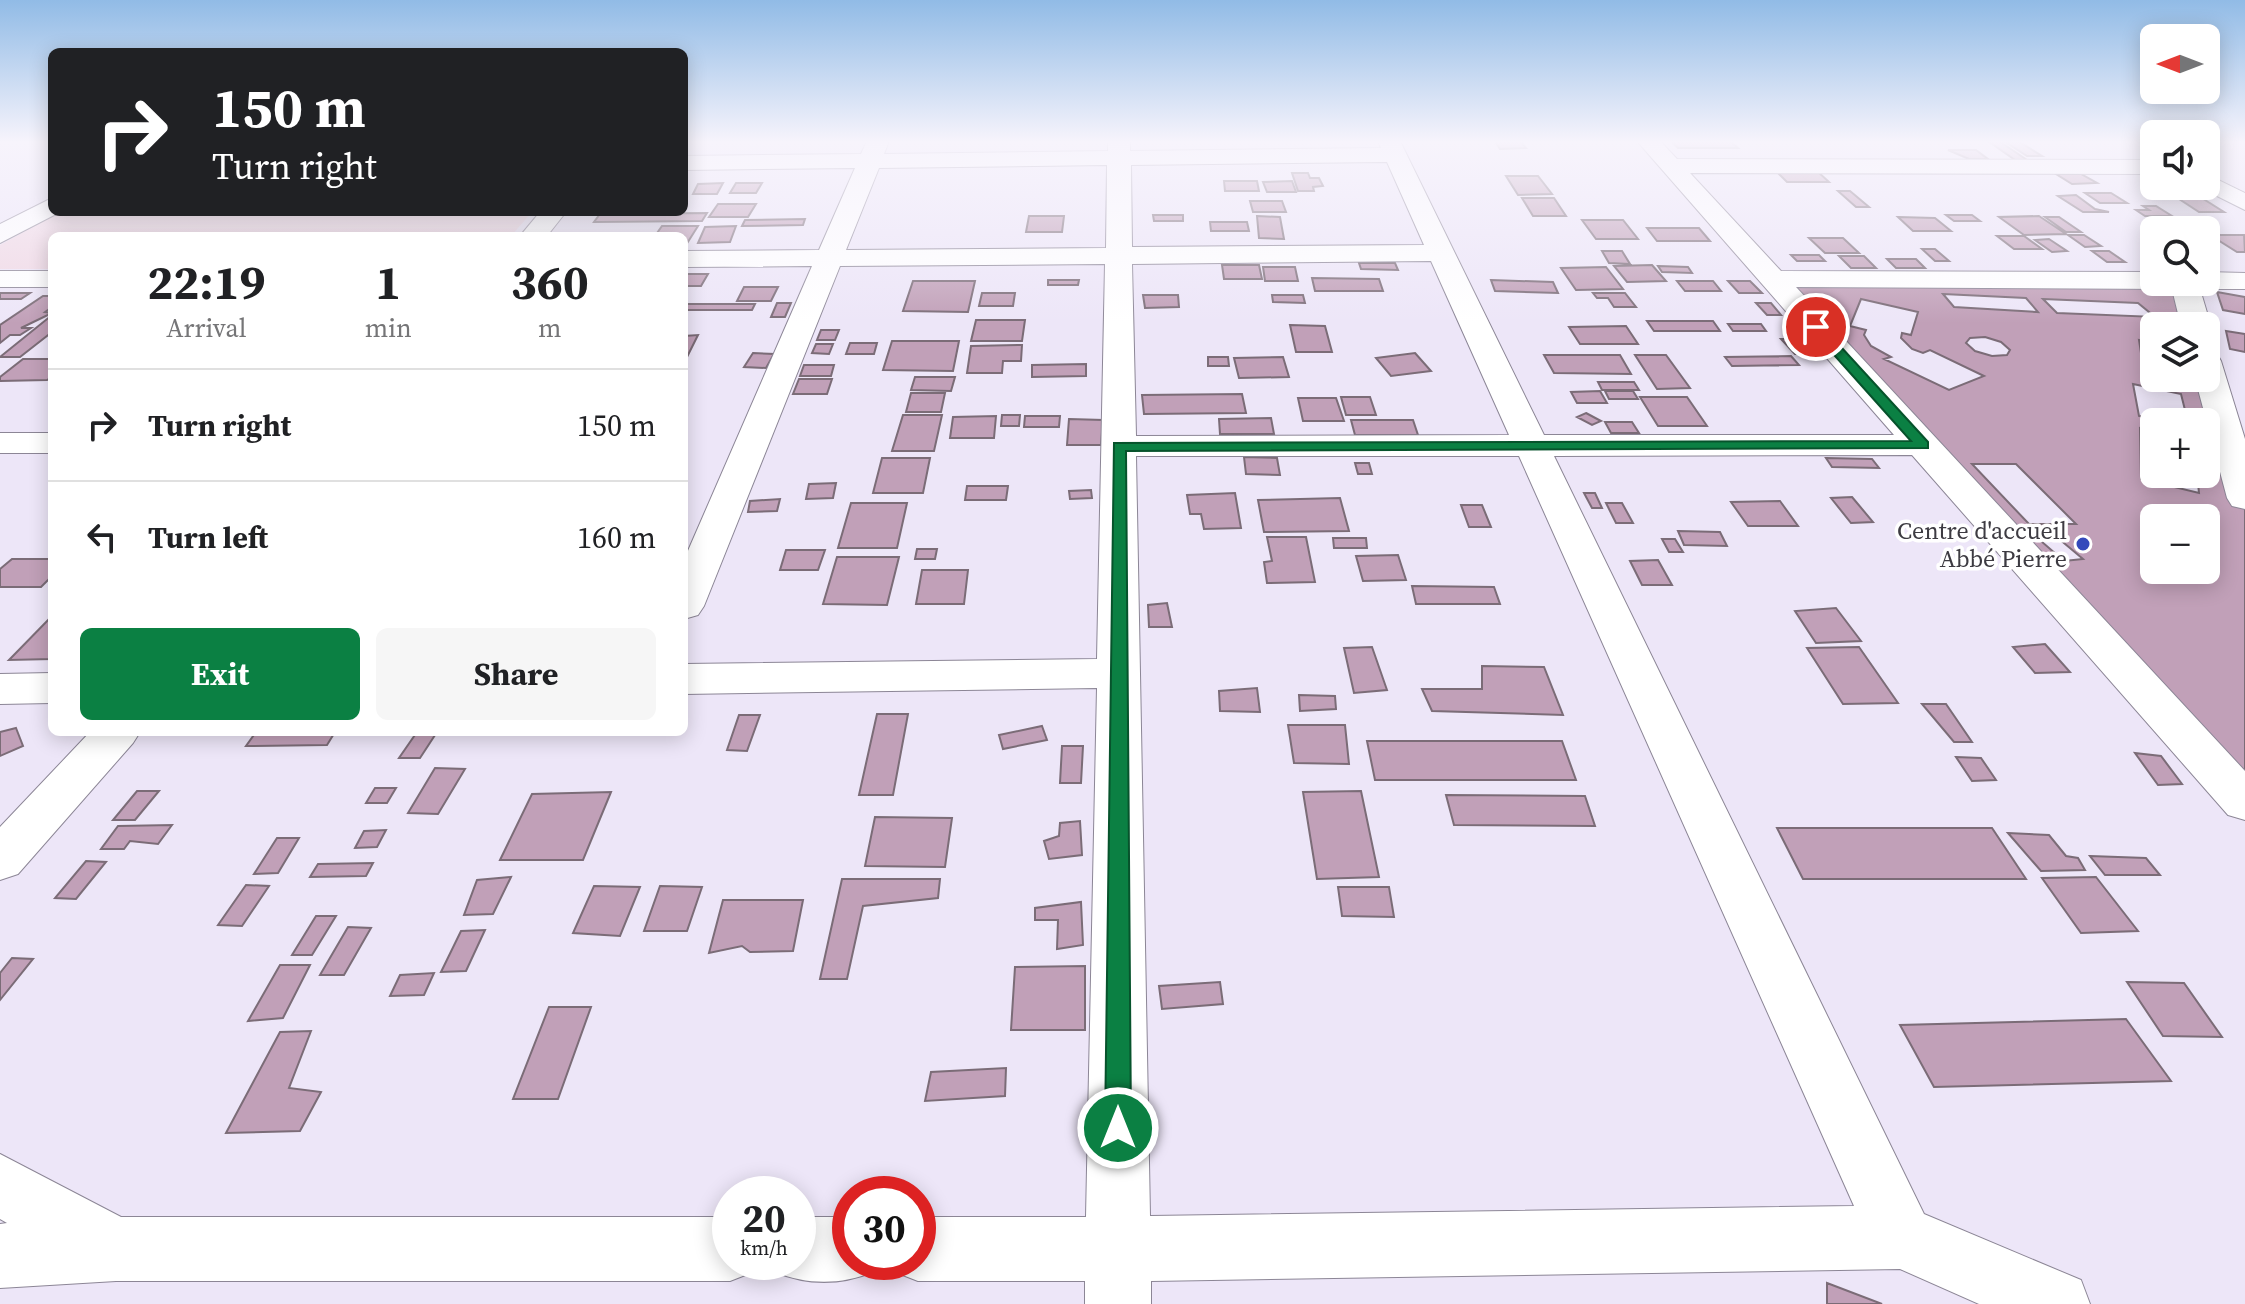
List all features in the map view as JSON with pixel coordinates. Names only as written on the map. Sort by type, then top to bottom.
[{"type":"street","points":[[688,596],[853,202]]},
{"type":"street","points":[[1118,1277],[1119,202]]},
{"type":"street","points":[[1418,202],[1901,1237]]},
{"type":"street","points":[[1704,202],[2245,802]]},
{"type":"street","points":[[0,235],[48,208]]},
{"type":"street","points":[[536,232],[550,216]]},
{"type":"street","points":[[688,259],[1442,253]]},
{"type":"street","points":[[0,279],[48,279]]},
{"type":"street","points":[[1773,279],[2140,283]]},
{"type":"street","points":[[2220,282],[2245,281]]},
{"type":"street","points":[[2215,392],[2245,498]]},
{"type":"street","points":[[0,443],[48,441]]},
{"type":"street","points":[[1119,446],[1923,445]]},
{"type":"street","points":[[688,679],[1119,673]]},
{"type":"street","points":[[0,689],[48,688]]},
{"type":"street","points":[[0,860],[113,736]]},
{"type":"street","points":[[0,1185],[116,1249]]},
{"type":"street","points":[[936,1252],[1118,1277],[1901,1237],[2057,1304]]},
{"type":"street","points":[[0,1256],[116,1249],[712,1249]]},
{"type":"shaded area","points":[[53,216],[528,216],[514,232],[48,232],[48,269],[0,269],[0,245]]},
{"type":"building","points":[[1250,202],[1282,202],[1286,212],[1253,212]]},
{"type":"building","points":[[1524,202],[1557,202],[1566,216],[1533,216]]},
{"type":"building","points":[[1850,202],[1863,202],[1869,207],[1856,207]]},
{"type":"building","points":[[2067,202],[2085,202],[2095,209],[2109,212],[2083,212]]},
{"type":"building","points":[[2183,202],[2208,202],[2224,212],[2199,212]]},
{"type":"building","points":[[718,204],[756,204],[748,217],[709,217]]},
{"type":"building","points":[[2143,206],[2156,206],[2172,216],[2145,216],[2136,210],[2149,210]]},
{"type":"building","points":[[688,213],[707,213],[702,221],[594,222],[598,216],[688,216]]},
{"type":"building","points":[[1153,215],[1183,215],[1183,221],[1154,221]]},
{"type":"building","points":[[1946,215],[1972,215],[1980,221],[1954,221]]},
{"type":"building","points":[[1029,216],[1064,216],[1062,232],[1026,232]]},
{"type":"building","points":[[1257,216],[1280,217],[1284,239],[1259,238]]},
{"type":"building","points":[[2039,216],[2066,234],[2024,235],[1999,217]]},
{"type":"building","points":[[1898,217],[1935,218],[1951,231],[1913,231]]},
{"type":"building","points":[[2045,217],[2059,217],[2081,232],[2066,232]]},
{"type":"building","points":[[805,219],[803,225],[742,226],[745,220]]},
{"type":"building","points":[[1582,220],[1623,220],[1638,239],[1596,239]]},
{"type":"building","points":[[1210,222],[1247,222],[1249,231],[1211,231]]},
{"type":"building","points":[[662,226],[698,226],[688,242],[688,232],[658,232]]},
{"type":"building","points":[[736,226],[730,242],[698,243],[705,227]]},
{"type":"building","points":[[1647,228],[1699,228],[1710,241],[1657,241]]},
{"type":"building","points":[[2068,235],[2084,235],[2101,246],[2085,247]]},
{"type":"building","points":[[2220,235],[2244,235],[2245,252],[2237,252],[2220,241]]},
{"type":"building","points":[[1997,236],[2024,236],[2042,249],[2014,249]]},
{"type":"building","points":[[1809,238],[1843,238],[1859,253],[1825,253]]},
{"type":"building","points":[[2049,239],[2067,251],[2052,252],[2035,240]]},
{"type":"building","points":[[1922,249],[1935,249],[1949,261],[1935,261]]},
{"type":"building","points":[[1602,251],[1622,251],[1630,264],[1609,263]]},
{"type":"building","points":[[2092,251],[2109,251],[2125,262],[2107,262]]},
{"type":"building","points":[[1791,255],[1819,255],[1825,261],[1797,261]]},
{"type":"building","points":[[1839,256],[1864,256],[1876,268],[1851,268]]},
{"type":"building","points":[[1887,259],[1916,259],[1925,268],[1896,268]]},
{"type":"building","points":[[1359,263],[1395,263],[1398,270],[1361,269]]},
{"type":"building","points":[[1222,265],[1259,265],[1262,279],[1224,279]]},
{"type":"building","points":[[1652,265],[1666,281],[1627,282],[1614,266]]},
{"type":"building","points":[[1658,266],[1688,267],[1692,273],[1662,272]]},
{"type":"building","points":[[1263,267],[1295,267],[1298,281],[1265,281]]},
{"type":"building","points":[[1606,267],[1623,289],[1576,290],[1561,268]]},
{"type":"building","points":[[688,274],[708,274],[701,286],[688,286]]},
{"type":"building","points":[[1312,278],[1379,279],[1383,291],[1315,291]]},
{"type":"building","name":"Centre d'accueil Abbé Pierre","points":[[1773,279],[2140,283],[2140,296],[2188,296],[2192,312],[2140,312],[2140,392],[2215,392],[2219,408],[2140,408],[2140,488],[2220,488],[2220,410],[2245,498],[2245,803]]},
{"type":"building","points":[[1048,280],[1079,280],[1078,285],[1048,285]]},
{"type":"building","points":[[1491,280],[1553,282],[1558,293],[1495,291]]},
{"type":"building","points":[[913,281],[975,281],[968,312],[903,311]]},
{"type":"building","points":[[1677,281],[1713,281],[1721,291],[1685,291]]},
{"type":"building","points":[[1728,281],[1750,281],[1762,293],[1739,293]]},
{"type":"building","points":[[744,287],[778,287],[771,301],[737,301]]},
{"type":"building","points":[[0,293],[30,293],[21,299],[0,299]]},
{"type":"building","points":[[982,293],[1015,293],[1013,306],[979,306]]},
{"type":"building","points":[[1593,293],[1625,293],[1636,307],[1614,307],[1608,298],[1597,298]]},
{"type":"building","points":[[2220,293],[2245,297],[2245,314],[2223,310]]},
{"type":"building","points":[[1943,294],[2026,298],[2038,312],[1954,307]]},
{"type":"building","points":[[1143,295],[1178,295],[1179,307],[1145,308]]},
{"type":"building","points":[[1272,295],[1303,295],[1305,303],[1273,302]]},
{"type":"building","points":[[43,296],[48,296],[48,310],[45,312],[48,315],[21,328],[31,328],[20,335],[10,335],[0,343],[0,325]]},
{"type":"building","points":[[1861,299],[1918,312],[1911,335],[1902,333],[1901,338],[1912,349],[1923,353],[1930,350],[1984,376],[1949,390],[1884,359],[1891,357],[1871,346],[1864,335],[1866,330],[1850,326]]},
{"type":"building","points":[[2043,299],[2138,303],[2149,312],[2140,312],[2140,316],[2057,313]]},
{"type":"building","points":[[777,303],[791,303],[785,317],[771,317]]},
{"type":"building","points":[[1756,303],[1771,303],[1781,315],[1767,315]]},
{"type":"building","points":[[688,304],[755,304],[752,310],[688,310]]},
{"type":"building","points":[[48,318],[48,335],[20,357],[0,357]]},
{"type":"building","points":[[976,320],[1025,320],[1022,341],[971,341]]},
{"type":"building","points":[[1647,321],[1713,321],[1720,331],[1654,331]]},
{"type":"building","points":[[1728,324],[1761,324],[1766,331],[1733,331]]},
{"type":"building","points":[[1290,325],[1325,326],[1332,352],[1296,352]]},
{"type":"building","points":[[1626,326],[1638,344],[1580,344],[1569,327]]},
{"type":"building","points":[[821,330],[839,330],[835,340],[817,340]]},
{"type":"building","points":[[2226,331],[2245,334],[2245,352],[2230,349]]},
{"type":"building","points":[[698,335],[688,355],[688,336]]},
{"type":"building","points":[[1985,337],[2001,342],[2010,350],[2007,355],[1992,356],[1975,351],[1966,343],[1970,338]]},
{"type":"building","points":[[1781,339],[1802,339],[1816,354],[1795,354]]},
{"type":"building","points":[[892,341],[959,341],[953,371],[883,370]]},
{"type":"building","points":[[850,343],[877,343],[874,354],[846,354]]},
{"type":"building","points":[[816,344],[833,344],[829,354],[812,353]]},
{"type":"building","points":[[1022,345],[1021,361],[1003,361],[1002,373],[967,373],[971,346]]},
{"type":"building","points":[[753,353],[774,354],[766,368],[744,367]]},
{"type":"building","points":[[1415,353],[1431,371],[1391,376],[1376,358]]},
{"type":"building","points":[[1544,355],[1620,355],[1631,374],[1554,373]]},
{"type":"building","points":[[1635,355],[1666,355],[1690,388],[1657,389]]},
{"type":"building","points":[[1791,356],[1799,365],[1732,366],[1725,357]]},
{"type":"building","points":[[1208,357],[1228,357],[1229,366],[1208,366]]},
{"type":"building","points":[[1283,357],[1289,377],[1239,378],[1234,358]]},
{"type":"building","points":[[23,359],[48,359],[47,380],[0,381],[0,377]]},
{"type":"building","points":[[1086,364],[1086,376],[1032,377],[1032,365]]},
{"type":"building","points":[[804,365],[834,365],[831,376],[800,376]]},
{"type":"building","points":[[915,377],[955,377],[951,391],[911,390]]},
{"type":"building","points":[[799,379],[832,379],[827,394],[793,394]]},
{"type":"building","points":[[1598,382],[1634,382],[1639,390],[1602,390]]},
{"type":"building","points":[[2133,384],[2140,385],[2140,392],[2181,394],[2184,408],[2140,408],[2139,416]]},
{"type":"building","points":[[1600,391],[1607,403],[1577,403],[1571,392]]},
{"type":"building","points":[[1605,391],[1633,391],[1638,399],[1609,399]]},
{"type":"building","points":[[911,393],[945,393],[941,412],[906,412]]},
{"type":"building","points":[[1242,394],[1246,413],[1144,414],[1142,395]]},
{"type":"building","points":[[1341,397],[1370,397],[1376,415],[1346,415]]},
{"type":"building","points":[[1640,397],[1687,397],[1707,426],[1658,426]]},
{"type":"building","points":[[1298,398],[1336,398],[1344,421],[1303,421]]},
{"type":"building","points":[[1586,413],[1601,421],[1592,425],[1577,417]]},
{"type":"building","points":[[903,415],[942,415],[934,451],[892,451]]},
{"type":"building","points":[[1002,415],[1020,415],[1019,426],[1001,426]]},
{"type":"building","points":[[996,416],[994,438],[950,438],[953,417]]},
{"type":"building","points":[[1025,416],[1060,416],[1059,427],[1024,427]]},
{"type":"building","points":[[1271,418],[1274,434],[1220,434],[1219,419]]},
{"type":"building","points":[[1069,419],[1103,420],[1101,445],[1067,445]]},
{"type":"building","points":[[1351,420],[1413,420],[1418,435],[1355,435]]},
{"type":"building","points":[[1605,422],[1632,422],[1639,433],[1611,433]]},
{"type":"building","points":[[1244,457],[1277,458],[1280,475],[1246,474]]},
{"type":"building","points":[[882,458],[930,458],[923,493],[873,493]]},
{"type":"building","points":[[1826,458],[1872,459],[1879,468],[1832,467]]},
{"type":"building","points":[[1355,463],[1369,463],[1372,474],[1358,474]]},
{"type":"building","points":[[1972,464],[2016,464],[2076,524],[2029,524]]},
{"type":"building","points":[[836,483],[833,498],[806,499],[809,484]]},
{"type":"building","points":[[967,486],[1008,486],[1006,500],[965,500]]},
{"type":"building","points":[[2178,488],[2198,488],[2199,493]]},
{"type":"building","points":[[1091,490],[1092,498],[1070,499],[1069,491]]},
{"type":"building","points":[[1235,493],[1241,528],[1204,529],[1201,514],[1190,514],[1187,495]]},
{"type":"building","points":[[1584,493],[1595,493],[1602,508],[1592,508]]},
{"type":"building","points":[[1852,497],[1873,522],[1851,523],[1831,498]]},
{"type":"building","points":[[1340,498],[1349,531],[1264,532],[1258,500]]},
{"type":"building","points":[[780,499],[777,511],[748,512],[750,501]]},
{"type":"building","points":[[1780,501],[1798,526],[1748,526],[1731,502]]},
{"type":"building","points":[[851,503],[907,503],[897,548],[838,548]]},
{"type":"building","points":[[1606,503],[1622,503],[1633,523],[1616,523]]},
{"type":"building","points":[[1461,505],[1482,505],[1491,527],[1469,527]]},
{"type":"building","points":[[1678,531],[1720,532],[1727,546],[1684,545]]},
{"type":"building","points":[[2052,533],[2083,559],[2064,561],[2034,535]]},
{"type":"building","points":[[1267,537],[1306,537],[1315,582],[1267,583],[1264,562],[1272,561]]},
{"type":"building","points":[[1333,538],[1366,538],[1367,548],[1334,548]]},
{"type":"building","points":[[1662,539],[1675,539],[1683,552],[1669,552]]},
{"type":"building","points":[[917,549],[937,549],[935,559],[915,559]]},
{"type":"building","points":[[786,550],[825,550],[818,570],[780,570]]},
{"type":"building","points":[[1398,555],[1406,580],[1363,581],[1356,556]]},
{"type":"building","points":[[837,557],[899,557],[887,605],[823,604]]},
{"type":"building","points":[[12,559],[48,559],[48,580],[41,587],[0,587],[0,569]]},
{"type":"building","points":[[1658,560],[1672,585],[1642,585],[1630,561]]},
{"type":"building","points":[[922,570],[968,570],[964,604],[916,604]]},
{"type":"building","points":[[1412,586],[1494,587],[1500,604],[1416,604]]},
{"type":"building","points":[[1167,603],[1172,627],[1149,627],[1148,605]]},
{"type":"building","points":[[1836,608],[1861,641],[1816,643],[1795,611]]},
{"type":"building","points":[[48,620],[48,659],[9,660]]},
{"type":"building","points":[[2045,644],[2070,672],[2035,673],[2013,647]]},
{"type":"building","points":[[1372,647],[1387,690],[1354,693],[1344,648]]},
{"type":"building","points":[[1859,647],[1898,703],[1843,704],[1807,648]]},
{"type":"building","points":[[1482,666],[1544,667],[1563,715],[1432,711],[1422,689],[1482,689]]},
{"type":"building","points":[[1257,688],[1260,712],[1220,711],[1219,691]]},
{"type":"building","points":[[1299,695],[1335,696],[1336,709],[1300,711]]},
{"type":"building","points":[[1922,704],[1946,704],[1972,742],[1954,742]]},
{"type":"building","points":[[877,714],[908,714],[893,795],[859,795]]},
{"type":"building","points":[[739,715],[760,715],[747,751],[727,750]]},
{"type":"building","points":[[1288,725],[1345,725],[1349,764],[1294,763]]},
{"type":"building","points":[[1042,726],[1047,740],[1003,749],[999,735]]},
{"type":"building","points":[[16,728],[23,746],[0,756],[0,732]]},
{"type":"building","points":[[253,736],[333,736],[327,745],[246,746]]},
{"type":"building","points":[[414,736],[434,736],[420,758],[399,758]]},
{"type":"building","points":[[1367,741],[1562,741],[1576,780],[1375,780]]},
{"type":"building","points":[[1062,746],[1083,746],[1081,783],[1060,783]]},
{"type":"building","points":[[2135,753],[2161,756],[2182,784],[2158,785]]},
{"type":"building","points":[[1956,757],[1981,758],[1996,780],[1972,781]]},
{"type":"building","points":[[435,768],[465,769],[438,814],[408,813]]},
{"type":"building","points":[[375,788],[396,788],[387,803],[366,803]]},
{"type":"building","points":[[137,791],[159,791],[135,820],[113,820]]},
{"type":"building","points":[[1361,791],[1379,877],[1317,879],[1303,792]]},
{"type":"building","points":[[611,792],[583,860],[500,860],[532,794]]},
{"type":"building","points":[[1446,795],[1585,796],[1595,826],[1454,825]]},
{"type":"building","points":[[875,817],[952,818],[945,867],[865,866]]},
{"type":"building","points":[[1080,821],[1082,855],[1049,859],[1044,841],[1059,836],[1060,823]]},
{"type":"building","points":[[172,825],[158,844],[130,841],[124,849],[101,849],[118,826]]},
{"type":"building","points":[[1777,828],[1992,828],[2026,879],[1803,879]]},
{"type":"building","points":[[386,830],[377,847],[355,848],[364,831]]},
{"type":"building","points":[[2008,833],[2049,835],[2066,856],[2078,858],[2085,870],[2041,871]]},
{"type":"building","points":[[277,838],[299,838],[278,873],[254,874]]},
{"type":"building","points":[[2090,856],[2146,858],[2160,875],[2105,875]]},
{"type":"building","points":[[86,861],[106,862],[76,899],[55,898]]},
{"type":"building","points":[[373,863],[366,876],[310,877],[318,864]]},
{"type":"building","points":[[511,877],[493,914],[464,915],[477,880]]},
{"type":"building","points":[[2096,877],[2138,931],[2081,933],[2042,878]]},
{"type":"building","points":[[842,879],[940,879],[938,898],[863,906],[847,979],[820,979]]},
{"type":"building","points":[[246,885],[269,886],[242,926],[218,925]]},
{"type":"building","points":[[594,886],[640,887],[620,936],[573,933]]},
{"type":"building","points":[[660,886],[702,887],[687,931],[644,931]]},
{"type":"building","points":[[1338,887],[1389,887],[1394,917],[1342,916]]},
{"type":"building","points":[[723,900],[803,900],[793,951],[750,952],[742,946],[709,953]]},
{"type":"building","points":[[1081,902],[1083,945],[1057,949],[1058,920],[1035,920],[1035,908]]},
{"type":"building","points":[[316,916],[336,916],[312,955],[292,955]]},
{"type":"building","points":[[348,927],[371,928],[344,975],[320,975]]},
{"type":"building","points":[[485,930],[466,971],[441,972],[461,931]]},
{"type":"building","points":[[12,958],[33,959],[0,1000],[0,973]]},
{"type":"building","points":[[280,965],[310,965],[283,1018],[248,1021]]},
{"type":"building","points":[[1085,966],[1085,1030],[1011,1030],[1015,967]]},
{"type":"building","points":[[434,973],[424,995],[390,996],[400,975]]},
{"type":"building","points":[[1220,982],[1223,1004],[1162,1009],[1159,986]]},
{"type":"building","points":[[2127,982],[2184,983],[2222,1037],[2163,1036]]},
{"type":"building","points":[[549,1007],[591,1007],[558,1099],[513,1099]]},
{"type":"building","points":[[2126,1019],[2171,1081],[1934,1087],[1900,1025]]},
{"type":"building","points":[[311,1031],[289,1088],[321,1092],[300,1131],[226,1133],[280,1032]]},
{"type":"building","points":[[1006,1068],[1005,1096],[925,1101],[931,1072]]},
{"type":"building","points":[[1827,1283],[1882,1304],[1827,1304]]},
{"type":"place","name":"Centre d'accueil Abbé Pierre","points":[[2083,544]]},
{"type":"route","points":[[1118,1128],[1119,446],[1923,445],[1816,327]]}]
